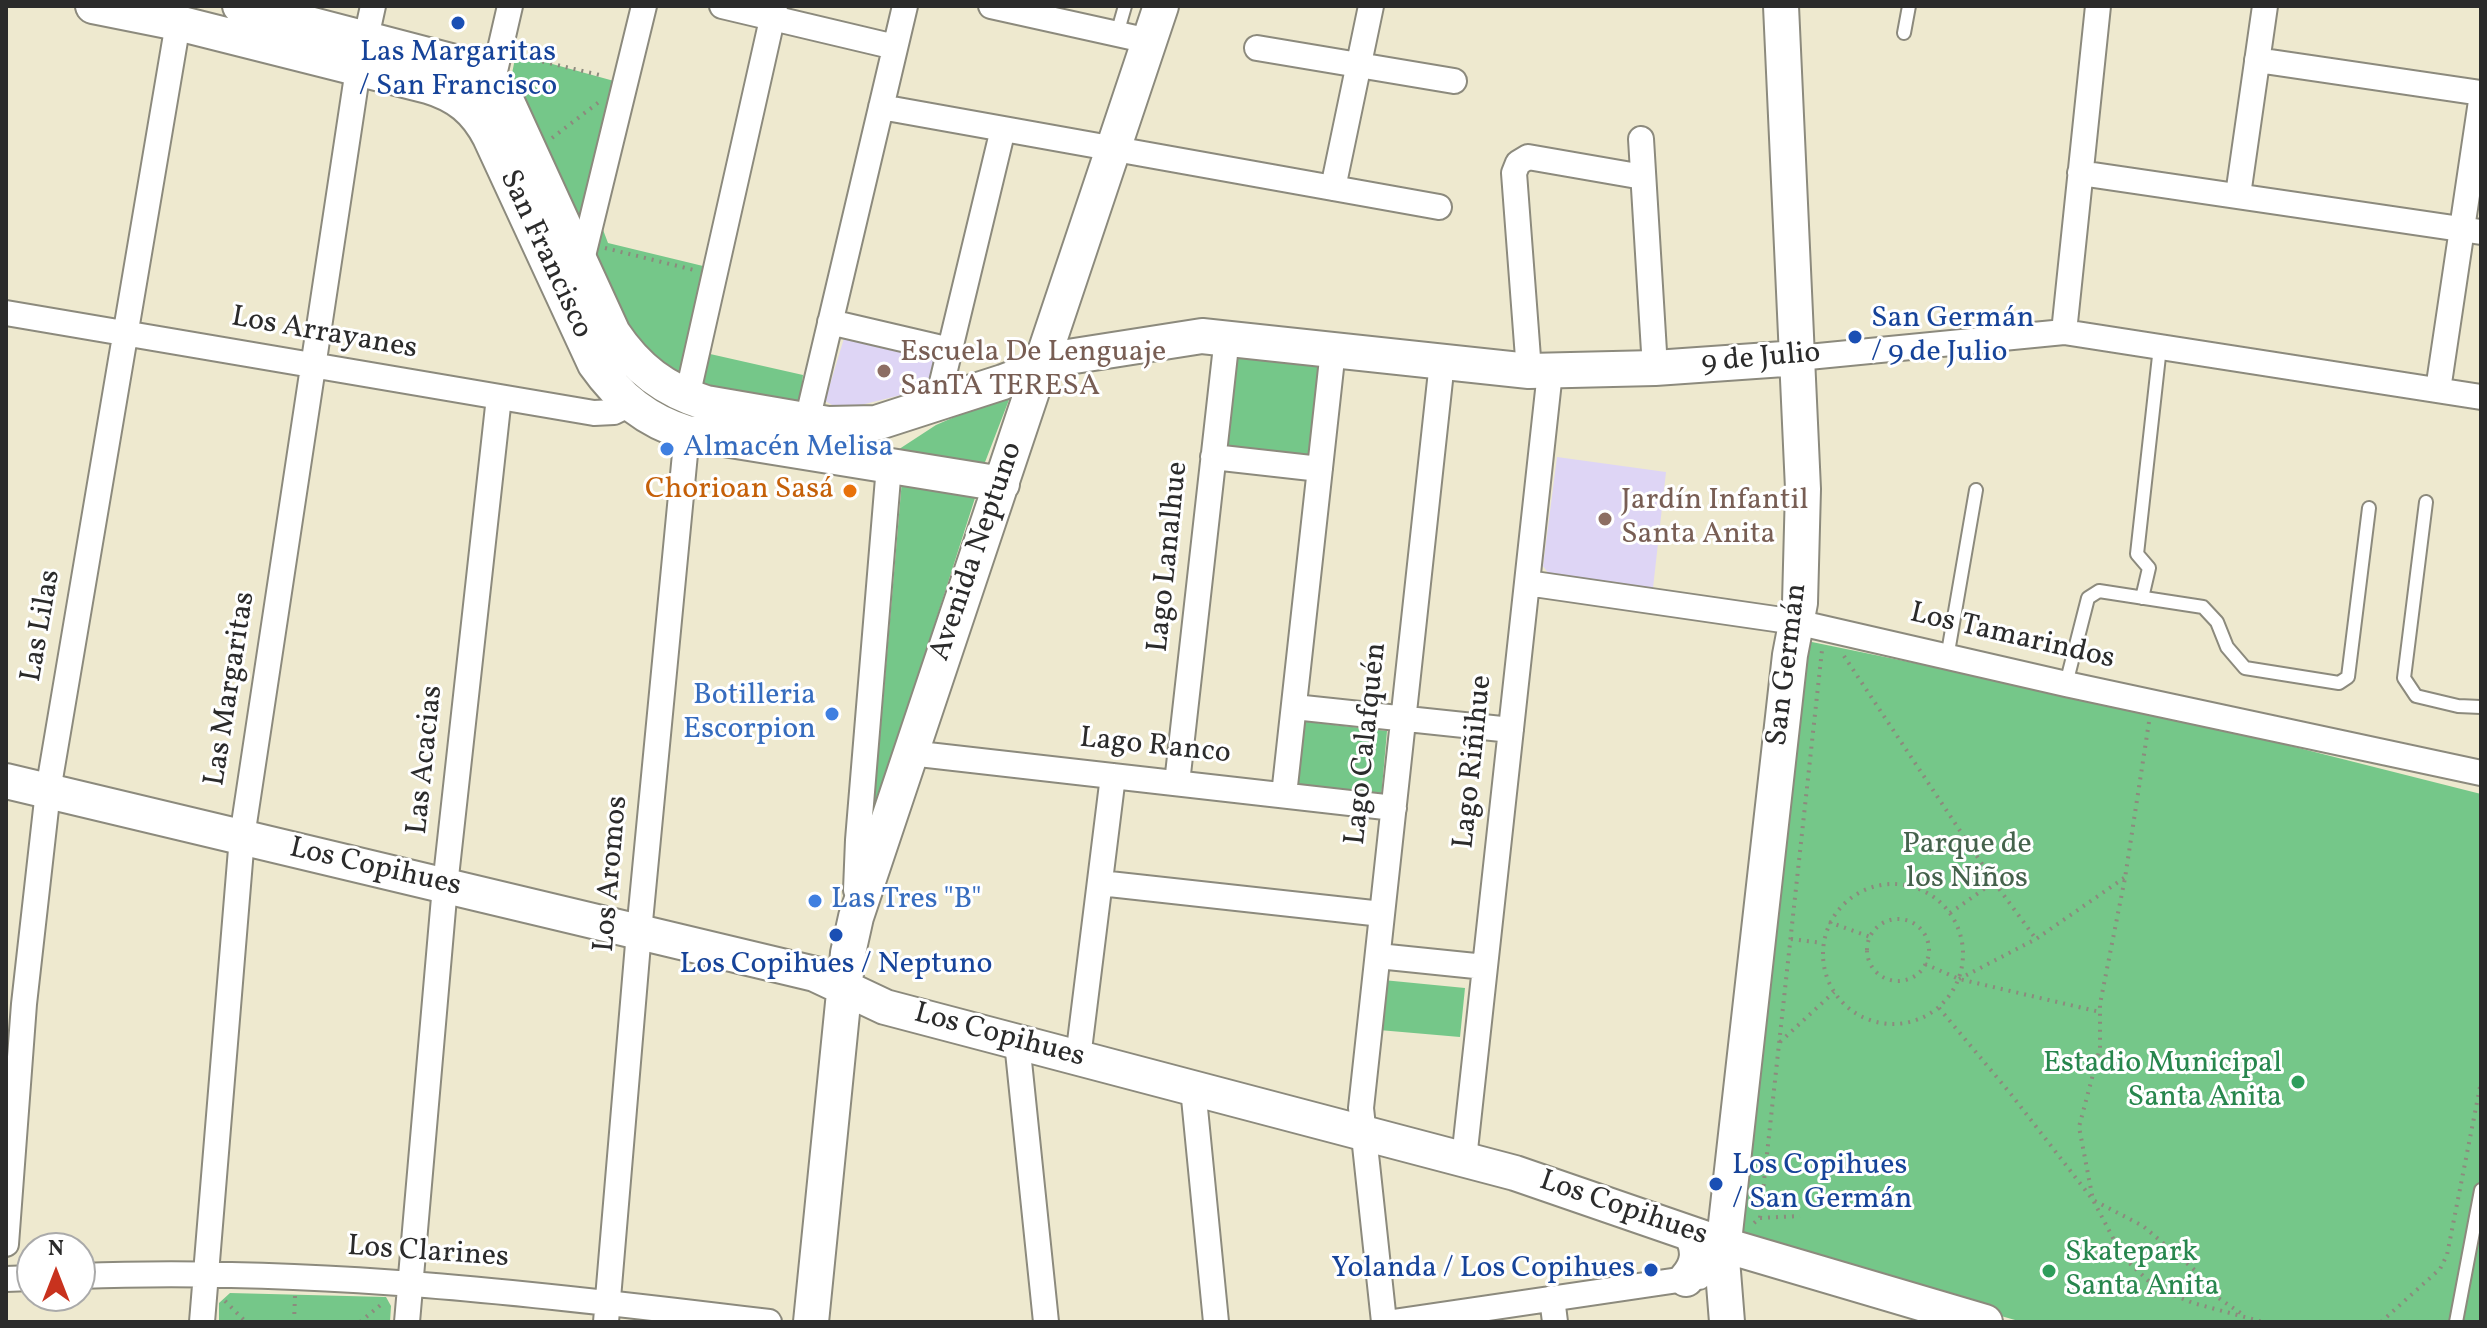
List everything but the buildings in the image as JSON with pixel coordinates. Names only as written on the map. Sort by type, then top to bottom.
[{"type":"street","name":"San Francisco","points":[[93,6],[178,23],[365,38],[454,96],[475,113],[490,137],[590,355],[606,379],[630,404],[657,422],[687,433],[1002,484]]},
{"type":"street","name":"San Francisco","points":[[240,6],[458,63],[492,84],[509,106],[584,254],[613,333],[624,350],[652,378],[687,397],[718,406],[843,426],[876,423],[1040,368]]},
{"type":"street","points":[[492,84],[510,6]]},
{"type":"street","points":[[584,254],[644,6]]},
{"type":"street","points":[[722,6],[774,12],[895,47]]},
{"type":"street","points":[[807,421],[905,6]]},
{"type":"street","points":[[991,6],[1133,38]]},
{"type":"street","name":"Avenida Neptuno","points":[[856,917],[1113,148],[1133,38],[1161,6]]},
{"type":"street","points":[[1333,188],[1371,6]]},
{"type":"street","name":"San Germán","points":[[1727,1322],[1729,1256],[1810,625],[1800,603],[1803,489],[1781,6]]},
{"type":"street","points":[[2064,332],[2098,6]]},
{"type":"street","points":[[2238,195],[2265,6]]},
{"type":"street","points":[[687,397],[774,12]]},
{"type":"street","name":"Las Lilas","points":[[6,1244],[24,1004],[48,791],[178,23]]},
{"type":"street","name":"Las Margaritas","points":[[202,1322],[242,837],[365,38]]},
{"type":"street","points":[[1257,48],[1454,81]]},
{"type":"street","points":[[2257,60],[2481,93]]},
{"type":"street","points":[[2438,390],[2471,230],[2481,101]]},
{"type":"street","points":[[881,107],[1439,207]]},
{"type":"street","points":[[937,403],[1003,129]]},
{"type":"street","points":[[1641,139],[1655,368]]},
{"type":"street","name":"Lago Riñihue","points":[[1464,1159],[1527,583],[1540,371],[1514,173],[1518,163],[1528,157],[1643,177]]},
{"type":"street","points":[[2080,173],[2471,230]]},
{"type":"street","name":"Los Arrayanes","points":[[6,313],[594,413],[614,412],[630,404]]},
{"type":"street","points":[[830,322],[950,350]]},
{"type":"street","name":"9 de Julio","points":[[1040,368],[1085,353],[1177,338],[1227,337],[1540,371],[1655,368],[1798,358],[2064,332],[2481,397]]},
{"type":"street","name":"Lago Lanalhue","points":[[1177,783],[1227,337]]},
{"type":"street","points":[[1284,795],[1333,350]]},
{"type":"street","name":"Lago Calafquén","points":[[1384,1322],[1361,1108],[1442,362]]},
{"type":"street","name":"Las Acacias","points":[[407,1322],[399,1291],[499,397]]},
{"type":"street","name":"Los Aromos","points":[[607,1312],[639,932],[687,433]]},
{"type":"street","points":[[1213,457],[1320,469]]},
{"type":"street","name":"Avenida Neptuno","points":[[811,1322],[845,989],[856,917],[858,840],[889,466]]},
{"type":"street","name":"Los Tamarindos","points":[[1527,583],[1810,625],[1947,658],[2481,773]]},
{"type":"street","points":[[1294,707],[1511,730]]},
{"type":"street","name":"Lago Ranco","points":[[910,753],[1394,808]]},
{"type":"street","points":[[1078,1058],[1113,776]]},
{"type":"street","name":"Los Copihues","points":[[6,781],[815,974],[873,1003],[1515,1173],[1691,1234],[1729,1256],[1985,1322]]},
{"type":"street","points":[[1100,883],[1382,914]]},
{"type":"street","points":[[1378,956],[1485,967]]},
{"type":"street","points":[[1017,1042],[1046,1322]]},
{"type":"street","points":[[1193,1088],[1216,1322]]},
{"type":"street","points":[[1686,1279],[1697,1257],[1691,1234]]},
{"type":"street","points":[[1393,1322],[1554,1310],[1686,1279],[1729,1256]]},
{"type":"street","name":"Los Clarines","points":[[96,1276],[204,1273],[607,1312],[769,1322]]},
{"type":"lane","points":[[1125,6],[1133,38]]},
{"type":"lane","points":[[1904,33],[1909,6]]},
{"type":"lane","points":[[2142,598],[2149,568],[2137,554],[2160,347]]},
{"type":"lane","points":[[1947,658],[1976,490]]},
{"type":"lane","points":[[2426,502],[2404,678],[2416,696],[2458,706],[2481,707]]},
{"type":"lane","points":[[2066,684],[2088,598],[2099,591],[2203,607],[2217,622],[2227,647],[2245,668],[2339,683],[2348,677],[2369,508]]},
{"type":"lane","points":[[2456,1322],[2481,1190]]},
{"type":"path","points":[[500,51],[626,81]]},
{"type":"path","points":[[531,154],[626,81]]},
{"type":"path","points":[[584,254],[715,275]]},
{"type":"path","points":[[1810,625],[2036,939]]},
{"type":"path","points":[[1760,1218],[1791,939],[1810,625]]},
{"type":"path","points":[[2093,1200],[2079,1127],[2100,1048],[2101,1013],[2152,702]]},
{"type":"path","points":[[1959,979],[1963,944],[1958,928],[1950,913],[1933,896],[1911,886],[1887,883],[1863,889],[1843,903],[1829,922],[1822,943],[1822,964],[1840,1002],[1858,1016],[1878,1023],[1899,1025],[1920,1020],[1939,1008],[1959,979],[2036,939],[2125,878]]},
{"type":"path","points":[[1950,913],[1994,882]]},
{"type":"path","points":[[1892,919],[1913,923],[1927,938],[1929,949],[1925,964],[1915,976],[1905,980],[1886,978],[1871,965],[1868,956],[1870,937],[1875,929],[1892,919]]},
{"type":"path","points":[[1829,922],[1870,937]]},
{"type":"path","points":[[1791,939],[1822,943]]},
{"type":"path","points":[[1925,964],[1959,979],[2101,1013]]},
{"type":"path","points":[[1780,1043],[1834,992]]},
{"type":"path","points":[[1939,1008],[2093,1200],[2123,1257],[2156,1288],[2193,1303],[2263,1322]]},
{"type":"path","points":[[2381,1322],[2440,1269],[2447,1255],[2481,1082]]},
{"type":"path","points":[[2093,1200],[2143,1226],[2203,1277],[2217,1297],[2252,1321]]},
{"type":"path","points":[[1729,1256],[1744,1229],[1760,1218],[1800,1216]]},
{"type":"path","points":[[360,1322],[399,1291]]},
{"type":"path","points":[[294,1322],[295,1293]]},
{"type":"path","points":[[219,1296],[246,1322]]},
{"type":"shaded area","name":"Escuela De Lenguaje SanTA TERESA","points":[[845,335],[937,355],[933,387],[841,410],[825,401]]},
{"type":"shaded area","name":"Jardín Infantil Santa Anita","points":[[1557,457],[1666,472],[1653,588],[1550,576],[1543,566]]},
{"type":"green space","points":[[516,54],[614,81],[591,198],[608,243],[703,266],[688,349],[803,375],[800,403],[710,393],[671,374],[628,327],[509,88]]},
{"type":"green space","points":[[1230,352],[1322,365],[1310,462],[1219,452]]},
{"type":"green space","points":[[1012,392],[982,470],[887,457],[936,425]]},
{"type":"green space","points":[[902,480],[975,498],[873,817]]},
{"type":"green space","name":"Parque de los Niños","points":[[1807,641],[2172,716],[2481,794],[2481,1322],[2022,1322],[1747,1243],[1739,1232]]},
{"type":"green space","points":[[1300,721],[1387,731],[1381,799],[1293,789]]},
{"type":"green space","points":[[1383,980],[1465,988],[1460,1037],[1379,1030]]},
{"type":"green space","points":[[230,1293],[386,1297],[391,1306],[390,1322],[219,1322],[219,1303]]},
{"type":"place","name":"Las Margaritas / San Francisco","points":[[458,23]]},
{"type":"place","name":"San Germán / 9 de Julio","points":[[1855,337]]},
{"type":"place","name":"Escuela De Lenguaje SanTA TERESA","points":[[884,371]]},
{"type":"place","name":"Almacén Melisa","points":[[667,449]]},
{"type":"place","name":"Chorioan Sasá","points":[[850,491]]},
{"type":"place","name":"Jardín Infantil Santa Anita","points":[[1605,519]]},
{"type":"place","name":"Botilleria Escorpion","points":[[832,714]]},
{"type":"place","name":"Las Tres \"B\"","points":[[815,901]]},
{"type":"place","name":"Los Copihues / Neptuno","points":[[836,935]]},
{"type":"place","name":"Estadio Municipal Santa Anita","points":[[2298,1082]]},
{"type":"place","name":"Los Copihues / San Germán","points":[[1716,1184]]},
{"type":"place","name":"Yolanda / Los Copihues","points":[[1651,1270]]},
{"type":"place","name":"Skatepark Santa Anita","points":[[2049,1271]]}]
